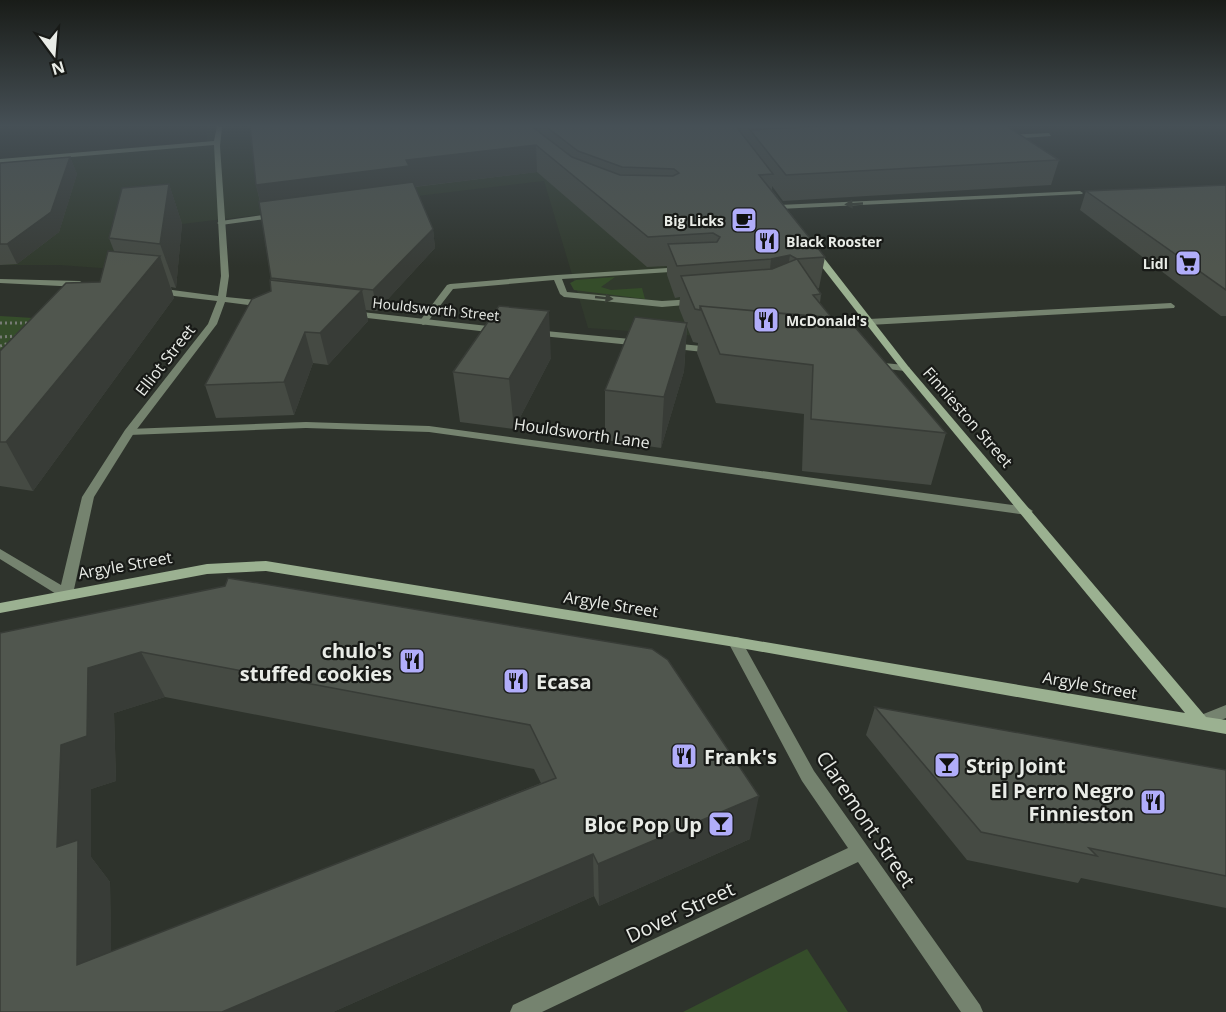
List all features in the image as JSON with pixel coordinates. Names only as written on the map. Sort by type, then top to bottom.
[{"type":"street","name":"Elliot Street","points":[[66,594],[88,497],[129,432],[212,324],[222,298],[225,276],[218,172]]},
{"type":"street","points":[[779,207],[1080,193]]},
{"type":"street","points":[[769,194],[792,222]]},
{"type":"street","points":[[221,223],[291,214]]},
{"type":"street","name":"Finnieston Street","points":[[809,244],[905,368],[1027,511],[1201,722]]},
{"type":"street","points":[[423,322],[450,287],[557,276],[699,268]]},
{"type":"street","points":[[557,276],[564,294],[662,304],[699,301]]},
{"type":"street","points":[[0,282],[89,285]]},
{"type":"street","points":[[145,289],[281,306]]},
{"type":"street","points":[[869,322],[1171,306]]},
{"type":"street","name":"Houldsworth Street","points":[[340,313],[505,330]]},
{"type":"street","points":[[528,333],[727,351]]},
{"type":"street","points":[[857,364],[905,368]]},
{"type":"street","name":"Houldsworth Lane","points":[[129,432],[306,425],[429,429],[1027,511]]},
{"type":"street","name":"Argyle Street","points":[[0,553],[66,594],[207,569],[266,566],[735,642],[1226,727]]},
{"type":"street","points":[[0,608],[66,594]]},
{"type":"street","name":"Claremont Street","points":[[735,642],[808,776],[973,1012]]},
{"type":"street","points":[[1201,722],[1226,711]]},
{"type":"street","name":"Dover Street","points":[[520,1012],[859,852]]},
{"type":"path","points":[[0,322],[34,323]]},
{"type":"path","points":[[0,338],[21,338],[0,346]]},
{"type":"shaded area","points":[[0,172],[733,172],[836,346],[588,328],[544,181],[182,224],[128,270],[59,265],[0,265]]},
{"type":"green space","points":[[615,277],[601,287],[611,290],[642,288],[645,299],[574,290],[570,283],[576,280]]},
{"type":"green space","points":[[0,316],[67,320],[0,365]]},
{"type":"green space","points":[[807,949],[848,1012],[683,1012]]},
{"type":"building","points":[[0,172],[65,172],[51,212],[7,244],[0,244]]},
{"type":"building","points":[[255,172],[359,172],[256,185]]},
{"type":"building","points":[[569,172],[673,176],[678,172],[772,172],[773,174],[759,175],[825,257],[797,259],[790,255],[771,259],[677,266],[668,244],[717,242],[720,237],[713,233],[648,237]]},
{"type":"building","points":[[784,172],[836,172],[786,175]]},
{"type":"building","points":[[413,182],[433,229],[373,290],[271,278],[259,202]]},
{"type":"building","points":[[169,184],[160,244],[109,238],[122,188]]},
{"type":"building","points":[[1226,185],[1226,290],[1086,191]]},
{"type":"building","points":[[108,251],[160,256],[6,442],[0,442],[0,351],[66,283],[100,282]]},
{"type":"building","points":[[797,259],[821,294],[813,295],[832,318],[700,306],[700,310],[695,309],[681,276],[772,269]]},
{"type":"building","points":[[270,280],[362,290],[320,333],[305,332],[284,382],[205,385],[252,299],[271,291]]},
{"type":"building","points":[[499,306],[549,311],[509,379],[453,372]]},
{"type":"building","points":[[700,306],[848,319],[946,433],[811,419],[813,365],[720,354]]},
{"type":"building","points":[[635,317],[687,323],[664,397],[605,390]]},
{"type":"building","points":[[228,578],[652,649],[668,660],[759,796],[598,864],[593,854],[222,1012],[0,1012],[0,633],[225,586]],"holes":[[[141,652],[530,725],[556,778],[77,965],[78,840],[57,847],[61,745],[87,736],[88,668]]]},
{"type":"building","points":[[875,707],[1226,770],[1226,876],[1089,848],[1097,856],[981,832]]},
{"type":"place","name":"Big Licks","points":[[744,220]]},
{"type":"place","name":"Black Rooster","points":[[767,241]]},
{"type":"place","name":"Lidl","points":[[1188,263]]},
{"type":"place","name":"McDonald's","points":[[766,320]]},
{"type":"place","name":"chulo's stuffed cookies","points":[[412,661]]},
{"type":"place","name":"Ecasa","points":[[516,681]]},
{"type":"place","name":"Frank's","points":[[684,756]]},
{"type":"place","name":"Strip Joint","points":[[947,765]]},
{"type":"place","name":"El Perro Negro Finnieston","points":[[1153,802]]},
{"type":"place","name":"Bloc Pop Up","points":[[721,824]]}]
